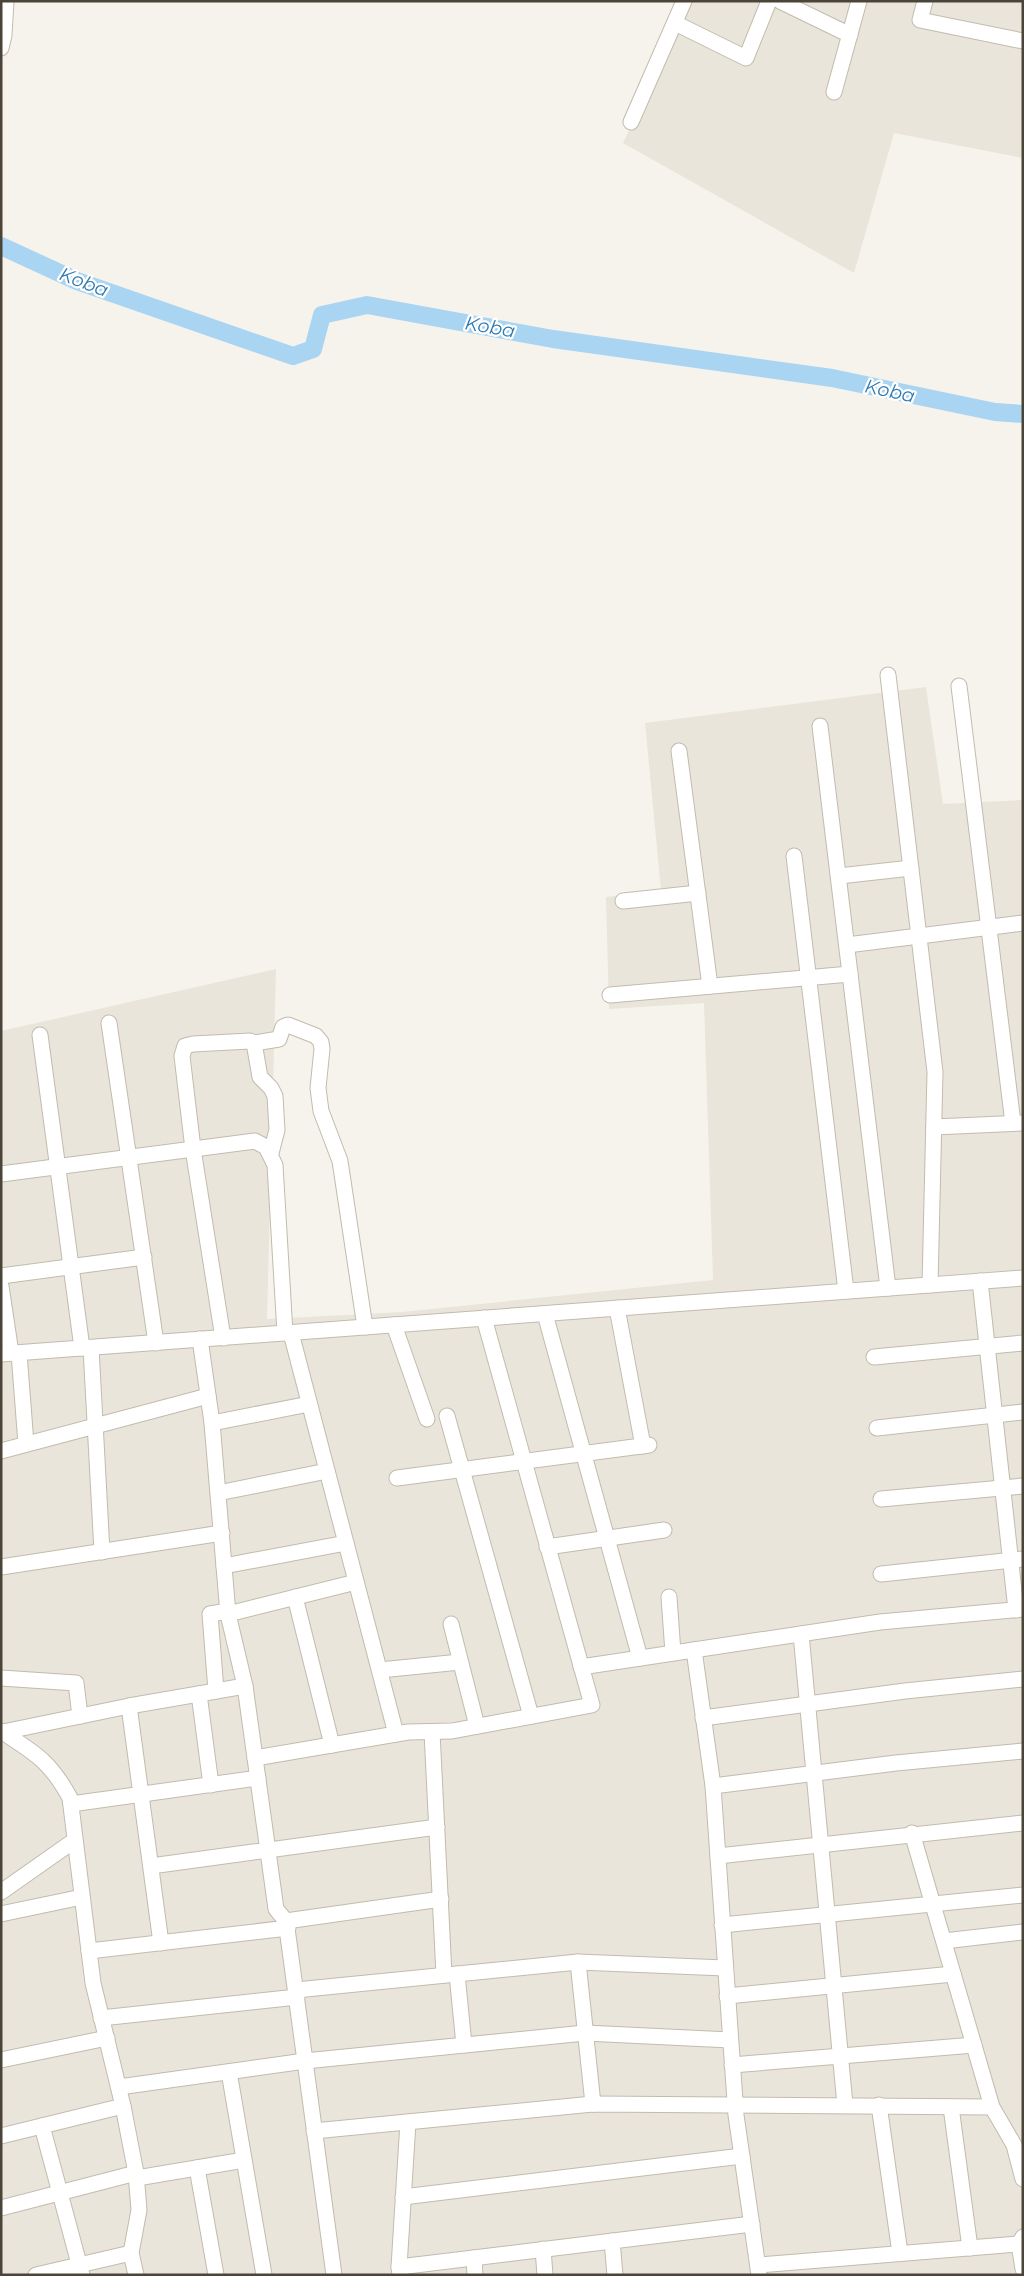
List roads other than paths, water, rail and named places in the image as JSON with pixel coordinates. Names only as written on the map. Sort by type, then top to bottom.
[{"type":"street","points":[[1,48],[4,35],[6,1]]},
{"type":"street","points":[[631,122],[684,1]]},
{"type":"street","points":[[674,23],[746,58],[769,1]]},
{"type":"street","points":[[780,1],[850,35]]},
{"type":"street","points":[[834,92],[859,1]]},
{"type":"street","points":[[925,1],[920,20],[1023,41]]},
{"type":"street","points":[[888,675],[935,1072],[930,1285]]},
{"type":"street","points":[[934,1127],[1018,1123],[989,928],[959,686]]},
{"type":"street","points":[[820,726],[888,1288]]},
{"type":"street","points":[[679,751],[710,986]]},
{"type":"street","points":[[794,856],[846,1291]]},
{"type":"street","points":[[838,876],[911,868]]},
{"type":"street","points":[[624,901],[698,893]]},
{"type":"street","points":[[847,945],[1023,923]]},
{"type":"street","points":[[610,995],[850,974]]},
{"type":"street","points":[[109,1023],[156,1343]]},
{"type":"street","points":[[223,1338],[193,1148],[182,1051],[185,1046],[193,1044],[250,1041],[254,1043],[279,1039],[283,1027],[288,1025],[316,1036],[321,1042],[318,1088],[321,1111],[340,1161],[365,1327]]},
{"type":"street","points":[[40,1035],[71,1267],[86,1348],[95,1426],[102,1552]]},
{"type":"street","points":[[254,1043],[260,1077],[271,1088],[275,1096],[277,1130],[271,1153]]},
{"type":"street","points":[[1,1174],[255,1141],[266,1147],[271,1153],[275,1165],[288,1333],[310,1404],[396,1734]]},
{"type":"street","points":[[1,1276],[144,1258]]},
{"type":"street","points":[[11,1354],[1023,1278]]},
{"type":"street","points":[[581,1666],[880,1622],[1019,1609],[1016,1559],[1002,1488],[980,1281]]},
{"type":"street","points":[[1,1286],[26,1444]]},
{"type":"street","points":[[397,1478],[646,1446],[617,1308]]},
{"type":"street","points":[[546,1314],[640,1658]]},
{"type":"street","points":[[255,1758],[396,1734],[432,1732],[477,1726],[592,1705],[484,1318]]},
{"type":"street","points":[[394,1325],[427,1419]]},
{"type":"street","points":[[200,1340],[212,1423],[228,1612],[245,1686],[276,1909],[287,1924],[334,2275]]},
{"type":"street","points":[[874,1357],[1023,1343]]},
{"type":"street","points":[[1,1451],[208,1396]]},
{"type":"street","points":[[212,1423],[310,1404]]},
{"type":"street","points":[[877,1428],[1023,1412]]},
{"type":"street","points":[[447,1416],[531,1716]]},
{"type":"street","points":[[218,1493],[327,1471]]},
{"type":"street","points":[[881,1499],[1023,1486]]},
{"type":"street","points":[[547,1547],[664,1530]]},
{"type":"street","points":[[1,1567],[222,1533]]},
{"type":"street","points":[[224,1566],[346,1543]]},
{"type":"street","points":[[881,1574],[1016,1559]]},
{"type":"street","points":[[216,1691],[210,1614],[228,1612],[356,1582]]},
{"type":"street","points":[[295,1597],[332,1745]]},
{"type":"street","points":[[669,1597],[673,1653]]},
{"type":"street","points":[[451,1624],[477,1726]]},
{"type":"street","points":[[801,1634],[845,2105]]},
{"type":"street","points":[[694,1650],[713,1786],[735,2104],[759,2270],[970,2248],[1021,2240],[1023,2269]]},
{"type":"street","points":[[380,1670],[460,1662]]},
{"type":"street","points":[[1,1678],[76,1683],[80,1716]]},
{"type":"street","points":[[703,1718],[905,1691],[1023,1679]]},
{"type":"street","points":[[2,1731],[245,1686]]},
{"type":"street","points":[[198,1694],[211,1785]]},
{"type":"street","points":[[129,1706],[162,1943]]},
{"type":"street","points":[[2,1731],[40,1757],[58,1776],[70,1798],[93,1983],[119,2087],[137,2176],[139,2210],[131,2253],[136,2275]]},
{"type":"street","points":[[432,1732],[440,1899],[450,1974],[464,2045]]},
{"type":"street","points":[[713,1786],[896,1763],[1023,1751]]},
{"type":"street","points":[[71,1804],[258,1778]]},
{"type":"street","points":[[718,1856],[912,1833],[1023,1823]]},
{"type":"street","points":[[151,1866],[437,1827]]},
{"type":"street","points":[[912,1833],[992,2107],[1018,2144],[1023,2179]]},
{"type":"street","points":[[1,1892],[75,1840]]},
{"type":"street","points":[[722,1925],[1023,1896]]},
{"type":"street","points":[[2,1913],[82,1897]]},
{"type":"street","points":[[89,1951],[162,1943],[440,1899]]},
{"type":"street","points":[[944,1941],[1023,1932]]},
{"type":"street","points":[[102,2018],[450,1974],[578,1962],[725,1968]]},
{"type":"street","points":[[578,1962],[592,2104]]},
{"type":"street","points":[[727,1996],[953,1974]]},
{"type":"street","points":[[119,2087],[305,2061],[585,2033],[730,2040]]},
{"type":"street","points":[[1,2060],[107,2038]]},
{"type":"street","points":[[732,2065],[974,2045]]},
{"type":"street","points":[[229,2072],[264,2275]]},
{"type":"street","points":[[314,2131],[592,2104],[992,2107]]},
{"type":"street","points":[[879,2105],[900,2254]]},
{"type":"street","points":[[1,2136],[123,2106]]},
{"type":"street","points":[[951,2106],[970,2248]]},
{"type":"street","points":[[408,2122],[400,2271],[474,2258],[752,2224]]},
{"type":"street","points":[[42,2126],[81,2270]]},
{"type":"street","points":[[403,2197],[742,2156]]},
{"type":"street","points":[[1,2208],[137,2176],[244,2160]]},
{"type":"street","points":[[197,2168],[216,2275]]},
{"type":"street","points":[[612,2241],[615,2275]]},
{"type":"street","points":[[543,2249],[545,2275]]},
{"type":"street","points":[[36,2275],[81,2270],[131,2253]]},
{"type":"street","points":[[474,2258],[475,2275]]},
{"type":"waterway","name":"Koba","points":[[1,246],[77,281],[293,356],[313,349],[322,315],[367,305],[553,339],[832,378],[995,412],[1023,414]]}]
